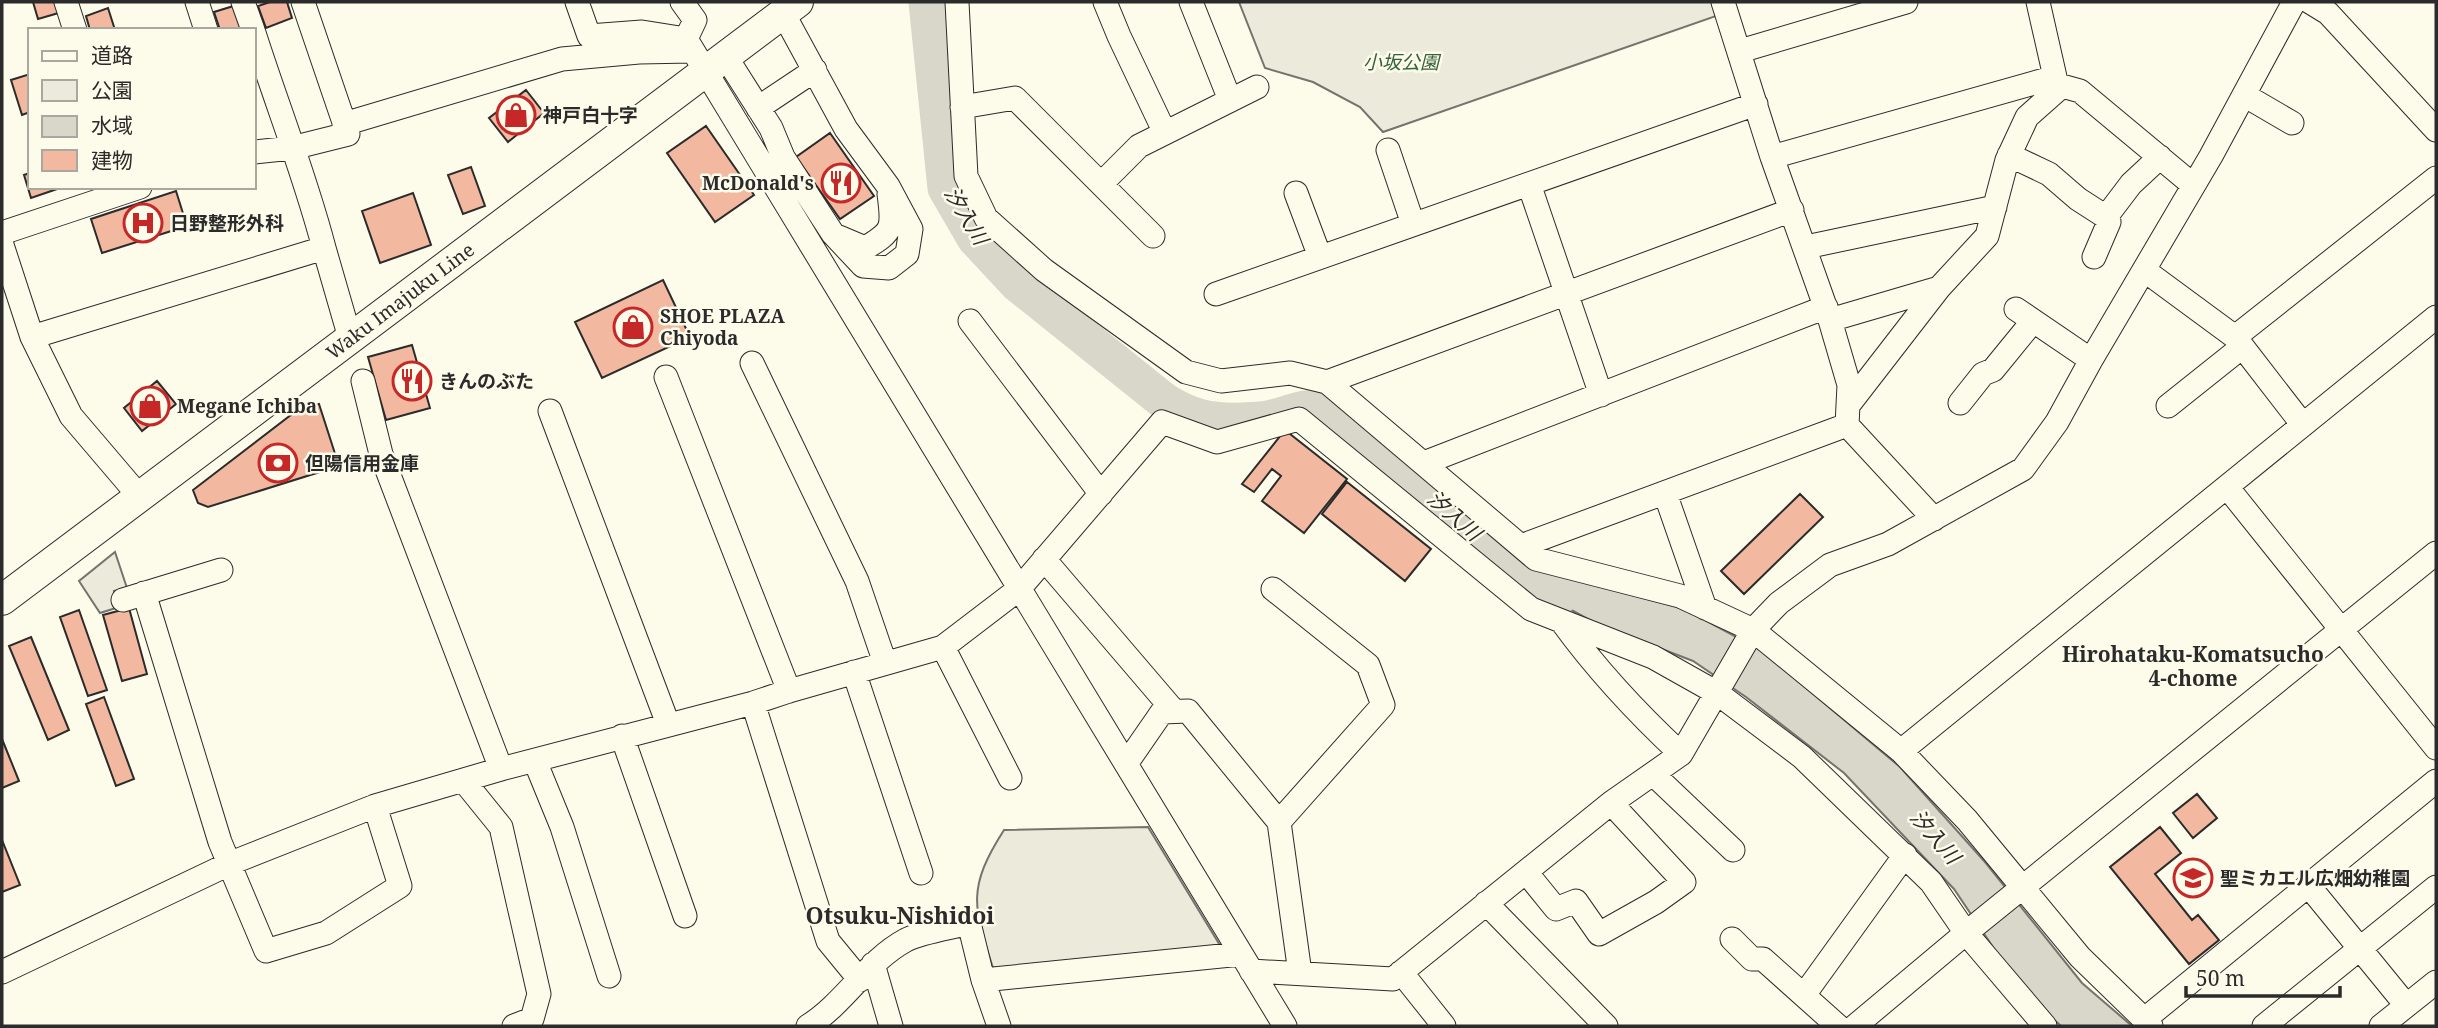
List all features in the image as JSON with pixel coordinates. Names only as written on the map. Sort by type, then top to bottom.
[{"type":"main road","name":"Waku Imajuku Line","points":[[2,600],[350,338],[702,55],[791,7]]},
{"type":"street","points":[[66,2],[74,28]]},
{"type":"street","points":[[197,2],[205,28]]},
{"type":"street","points":[[243,2],[252,28]]},
{"type":"street","points":[[256,152],[292,148],[348,134],[303,2]]},
{"type":"street","points":[[577,2],[589,36],[642,32],[702,55],[758,107],[771,128],[783,157],[833,234],[863,266],[890,268],[907,254],[911,229],[888,186],[846,129],[815,70],[791,7]]},
{"type":"street","points":[[682,2],[695,20],[702,55],[1019,589],[1285,1026]]},
{"type":"street","points":[[957,2],[966,176],[986,218],[1044,270],[1186,372],[1221,381],[1290,373],[1326,382],[1536,559],[1680,596],[1753,631],[1901,751],[1967,820],[2080,957],[2148,1022],[2436,781]]},
{"type":"street","points":[[1105,2],[1165,133]]},
{"type":"street","points":[[1191,2],[1230,100]]},
{"type":"street","points":[[1723,2],[1772,157],[1828,314],[1849,385],[1849,414],[1934,519]]},
{"type":"street","points":[[1740,51],[1906,2]]},
{"type":"street","points":[[2038,2],[2059,81]]},
{"type":"street","points":[[984,980],[1246,963],[1300,972],[1393,979],[1611,803],[1681,754],[1753,631],[1779,603],[1830,565],[1888,544],[2023,469],[2057,422],[2244,95],[2294,2]]},
{"type":"street","points":[[2310,2],[2328,13],[2436,130]]},
{"type":"street","points":[[256,41],[310,194],[350,338]]},
{"type":"street","points":[[344,124],[562,59],[639,52],[702,55]]},
{"type":"street","points":[[758,107],[815,70]]},
{"type":"street","points":[[1521,546],[1665,493],[1849,414],[1939,288],[1987,236],[2009,155],[2027,117],[2059,81]]},
{"type":"street","points":[[1772,157],[2059,81],[2080,91],[2193,185]]},
{"type":"street","points":[[1101,184],[1139,146],[1257,87]]},
{"type":"street","points":[[2244,95],[2291,123]]},
{"type":"street","points":[[962,107],[1016,98],[1153,236]]},
{"type":"street","points":[[1216,294],[1756,104]]},
{"type":"street","points":[[1388,150],[1413,224]]},
{"type":"street","points":[[2009,155],[2049,174],[2078,199],[2106,217],[2109,222],[2094,257]]},
{"type":"street","points":[[2106,217],[2131,184],[2160,157]]},
{"type":"street","points":[[2168,407],[2239,342],[2436,178]]},
{"type":"street","points":[[1528,184],[1601,395]]},
{"type":"street","points":[[2,233],[131,189]]},
{"type":"street","points":[[1296,193],[1320,257]]},
{"type":"street","points":[[1806,247],[1994,207]]},
{"type":"street","points":[[1326,382],[1792,210]]},
{"type":"street","points":[[2,245],[32,337],[71,416],[140,497]]},
{"type":"street","points":[[32,337],[324,248]]},
{"type":"street","points":[[2144,270],[2239,342],[2303,425]]},
{"type":"street","points":[[1424,463],[1601,395],[1828,314],[1939,288]]},
{"type":"street","points":[[1961,403],[1983,374],[1993,370],[2024,315],[2091,360]]},
{"type":"street","points":[[1901,751],[2436,317]]},
{"type":"street","points":[[970,321],[1101,494]]},
{"type":"street","points":[[752,363],[857,581],[886,663]]},
{"type":"street","points":[[666,377],[789,691]]},
{"type":"street","points":[[363,381],[381,454],[501,769]]},
{"type":"street","points":[[550,411],[668,723]]},
{"type":"street","points":[[2,972],[231,863],[375,806],[668,723],[753,703],[943,647],[1019,589],[1162,422],[1217,442],[1299,419],[1531,609],[1653,657],[1717,693],[1802,757],[1931,882],[1966,933],[2045,1026]]},
{"type":"street","points":[[2227,487],[2436,748]]},
{"type":"street","points":[[1665,493],[1705,608]]},
{"type":"street","points":[[1855,1026],[2436,553]]},
{"type":"street","points":[[1044,559],[1174,711]]},
{"type":"street","points":[[221,570],[134,596],[220,842],[267,951],[326,933],[400,886],[375,806]]},
{"type":"street","points":[[1273,589],[1368,664],[1383,705],[1279,822]]},
{"type":"street","points":[[1562,622],[1580,648],[1642,718],[1681,754]]},
{"type":"street","points":[[943,647],[1010,778]]},
{"type":"street","points":[[854,672],[921,873]]},
{"type":"street","points":[[753,703],[828,941],[866,972],[891,1026]]},
{"type":"street","points":[[1126,764],[1162,712],[1188,711],[1279,822],[1300,972]]},
{"type":"street","points":[[622,736],[685,916]]},
{"type":"street","points":[[535,761],[562,827],[609,976]]},
{"type":"street","points":[[1653,774],[1733,850]]},
{"type":"street","points":[[463,780],[500,827],[538,994],[532,1019],[514,1026]]},
{"type":"street","points":[[1526,872],[1556,909],[1576,901],[1599,934],[1657,902],[1684,882],[1611,803]]},
{"type":"street","points":[[1804,995],[1905,855]]},
{"type":"street","points":[[2308,886],[2406,1005]]},
{"type":"street","points":[[2264,1026],[2436,887]]},
{"type":"street","points":[[1486,903],[1606,1026]]},
{"type":"street","points":[[808,1026],[821,1018],[866,972],[907,939],[969,923],[999,1026]]},
{"type":"street","points":[[1732,939],[1752,959],[1763,959],[1838,1026]]},
{"type":"street","points":[[1401,972],[1444,1026]]},
{"type":"street","points":[[2381,1026],[2436,982]]},
{"type":"green space","name":"小坂公園","points":[[1239,2],[1714,2],[1719,15],[1383,132],[1360,107],[1313,82],[1265,68]]},
{"type":"green space","points":[[115,552],[127,588],[114,591],[119,607],[100,613],[79,581]]},
{"type":"green space","points":[[1148,827],[1221,947],[993,968],[981,928],[977,897],[984,867],[1004,830]]},
{"type":"water","points":[[1474,516],[1540,570],[1684,609],[1761,650],[1900,767],[1985,862],[2082,983],[2132,1026],[2061,1026],[2038,1005],[1999,956],[1954,889],[1844,773],[1746,697],[1693,661],[1597,624],[1533,589]]},
{"type":"building","points":[[33,2],[59,2],[62,12],[38,19]]},
{"type":"building","points":[[270,2],[287,2],[292,18],[266,28],[258,6]]},
{"type":"building","points":[[240,4],[247,25],[240,28],[219,28],[214,12]]},
{"type":"building","points":[[108,8],[114,28],[89,28],[86,16]]},
{"type":"building","points":[[28,75],[28,113],[22,115],[11,80]]},
{"type":"building","points":[[526,90],[544,113],[508,142],[489,118]]},
{"type":"building","points":[[706,126],[754,195],[715,222],[667,153]]},
{"type":"building","points":[[830,133],[874,196],[840,219],[796,157]]},
{"type":"building","points":[[471,167],[485,206],[463,214],[448,175]]},
{"type":"building","points":[[28,189],[57,189],[31,198]]},
{"type":"building","points":[[176,191],[187,226],[102,253],[91,219]]},
{"type":"building","points":[[413,193],[431,245],[380,263],[362,211]]},
{"type":"building","points":[[663,280],[690,337],[602,378],[575,322]]},
{"type":"building","points":[[412,345],[430,408],[386,420],[368,357]]},
{"type":"building","points":[[157,381],[176,404],[142,431],[124,408]]},
{"type":"building","points":[[319,404],[339,466],[208,507],[198,503],[193,490],[300,408]]},
{"type":"building","points":[[1285,430],[1347,479],[1304,533],[1262,501],[1281,476],[1272,469],[1254,492],[1242,484]]},
{"type":"building","points":[[1347,482],[1431,549],[1405,581],[1322,514]]},
{"type":"building","points":[[1800,494],[1823,517],[1744,594],[1721,571]]},
{"type":"building","points":[[129,608],[147,674],[122,681],[103,615]]},
{"type":"building","points":[[79,610],[107,690],[88,696],[60,617]]},
{"type":"building","points":[[31,637],[69,730],[48,740],[9,646]]},
{"type":"building","points":[[104,697],[134,779],[116,786],[86,704]]},
{"type":"building","points":[[2,739],[19,781],[2,788]]},
{"type":"building","points":[[2197,794],[2217,818],[2193,838],[2173,813]]},
{"type":"building","points":[[2160,827],[2181,853],[2155,874],[2192,920],[2198,915],[2219,940],[2189,964],[2110,867]]},
{"type":"building","points":[[2,840],[20,885],[2,892]]},
{"type":"waterway","name":"汐入川","points":[[927,2],[946,188],[975,238],[1018,284],[1164,401],[1183,411],[1210,420],[1230,421],[1265,420],[1311,408],[1341,417],[1514,568],[1561,595]]},
{"type":"place","name":"神戸白十字","points":[[516,115]]},
{"type":"place","name":"McDonald's","points":[[841,183]]},
{"type":"place","name":"日野整形外科","points":[[143,223]]},
{"type":"place","name":"SHOE PLAZA Chiyoda","points":[[633,327]]},
{"type":"place","name":"きんのぶた","points":[[412,381]]},
{"type":"place","name":"Megane Ichiba","points":[[150,406]]},
{"type":"place","name":"但陽信用金庫","points":[[278,463]]},
{"type":"place","name":"聖ミカエル広畑幼稚園","points":[[2193,878]]},
{"type":"district","name":"Hirohataku-Komatsucho 4-chome","points":[[2193,667]]},
{"type":"district","name":"Otsuku-Nishidoi","points":[[900,916]]}]
